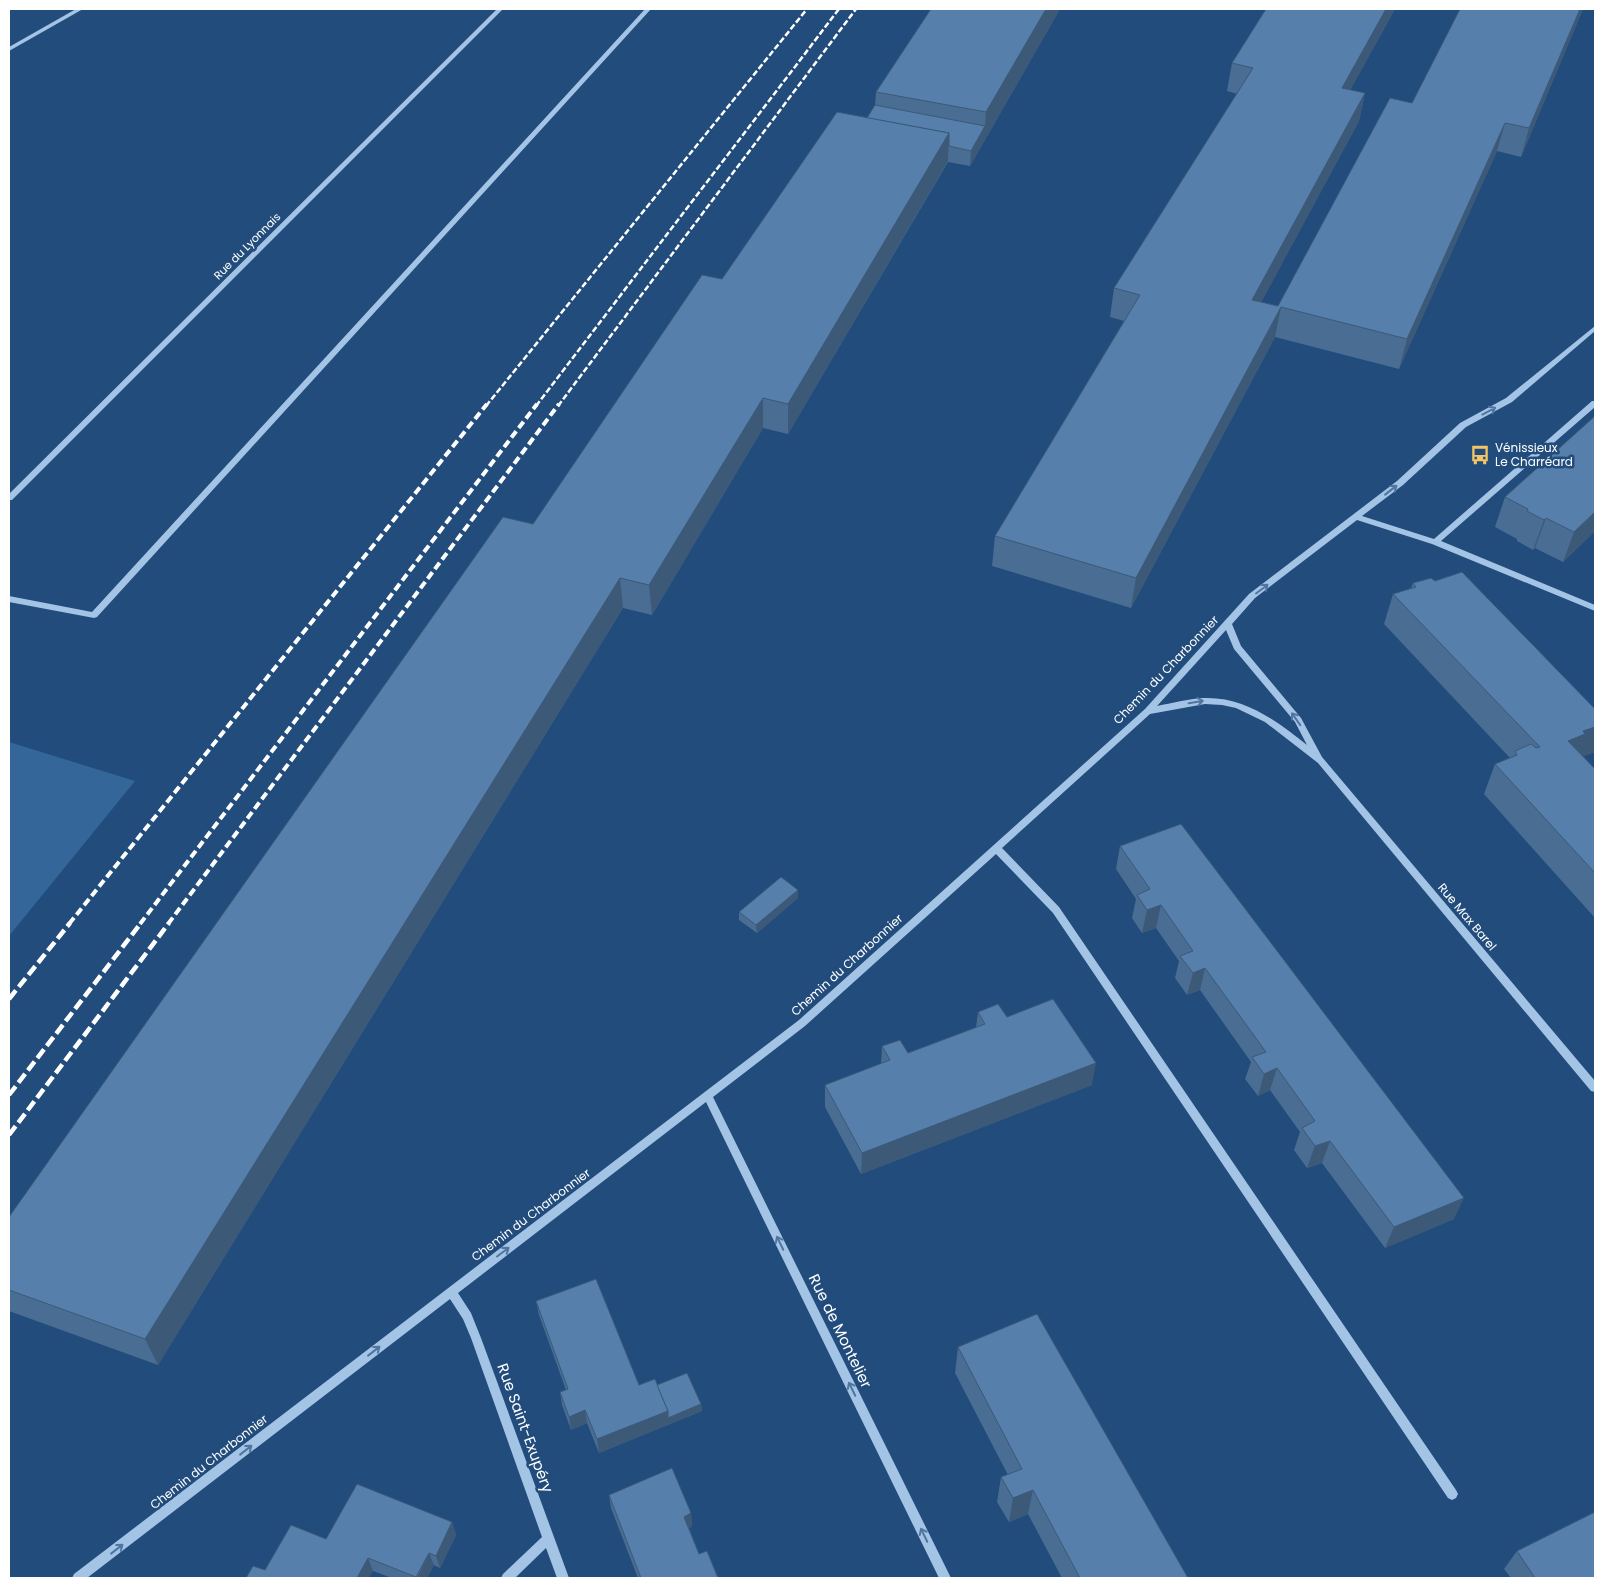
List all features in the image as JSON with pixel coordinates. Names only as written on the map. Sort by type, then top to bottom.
[{"type":"street","points":[[9,49],[80,9]]},
{"type":"street","name":"Rue du Lyonnais","points":[[9,498],[500,9]]},
{"type":"street","points":[[9,600],[94,615],[648,9]]},
{"type":"street","name":"Chemin du Charbonnier","points":[[78,1578],[802,1023],[1148,711],[1252,596],[1400,483],[1463,425],[1509,400],[1595,328]]},
{"type":"street","points":[[1435,542],[1595,403]]},
{"type":"street","points":[[1357,517],[1435,542],[1595,608]]},
{"type":"street","name":"Rue Max Barel","points":[[1228,624],[1237,648],[1298,720],[1321,762]]},
{"type":"street","name":"Rue Max Barel","points":[[1148,711],[1205,701],[1241,706],[1283,730],[1321,762],[1595,1088]]},
{"type":"street","points":[[996,848],[1056,910],[1452,1494]]},
{"type":"street","name":"Rue de Montelier","points":[[708,1096],[945,1578]]},
{"type":"street","name":"Rue Saint-Exupéry","points":[[451,1292],[467,1316],[563,1578]]},
{"type":"street","points":[[507,1578],[549,1538]]},
{"type":"shaded area","points":[[9,742],[135,781],[9,936]]},
{"type":"building","points":[[931,9],[1046,9],[986,112],[876,92]]},
{"type":"building","points":[[1266,9],[1386,9],[1342,88],[1365,93],[1252,300],[1278,306],[1390,98],[1412,103],[1460,9],[1580,9],[1529,128],[1505,123],[1407,339],[1281,307],[1136,578],[995,536],[1140,295],[1114,288],[1253,68],[1232,63]]},
{"type":"building","points":[[875,105],[985,126],[971,151],[949,146],[949,133],[867,118]]},
{"type":"building","points":[[837,112],[949,133],[788,404],[763,398],[649,585],[620,578],[145,1339],[9,1290],[9,1217],[503,517],[533,524],[702,275],[722,279]]},
{"type":"building","points":[[1595,416],[1595,512],[1574,532],[1546,518],[1544,520],[1505,497]]},
{"type":"building","points":[[1462,572],[1595,709],[1595,727],[1583,731],[1585,734],[1568,741],[1595,769],[1595,873],[1495,764],[1517,755],[1515,751],[1531,744],[1536,748],[1540,747],[1393,594],[1416,587],[1413,583],[1431,578],[1435,581]]},
{"type":"building","points":[[1181,824],[1464,1198],[1394,1227],[1330,1141],[1315,1146],[1302,1128],[1315,1121],[1277,1068],[1264,1074],[1252,1057],[1266,1052],[1205,968],[1193,973],[1180,956],[1193,951],[1161,905],[1147,910],[1137,895],[1150,889],[1120,846]]},
{"type":"building","points":[[781,877],[798,890],[756,925],[739,912]]},
{"type":"building","points":[[1053,999],[1096,1063],[862,1153],[825,1085],[890,1060],[882,1046],[900,1040],[908,1053],[985,1024],[978,1012],[998,1004],[1007,1017]]},
{"type":"building","points":[[596,1279],[639,1385],[655,1379],[668,1411],[597,1439],[585,1410],[569,1417],[560,1392],[568,1389],[536,1301]]},
{"type":"building","points":[[1037,1314],[1188,1578],[1080,1578],[1033,1490],[1013,1498],[1001,1477],[1022,1469],[958,1347]]},
{"type":"building","points":[[687,1373],[701,1404],[668,1418],[668,1411],[657,1385]]},
{"type":"building","points":[[672,1468],[691,1513],[684,1517],[699,1554],[707,1551],[718,1578],[641,1578],[609,1495]]},
{"type":"building","points":[[357,1484],[452,1522],[436,1556],[429,1553],[416,1577],[368,1558],[357,1578],[246,1578],[253,1566],[265,1570],[291,1525],[326,1539]]},
{"type":"building","points":[[1595,1512],[1595,1578],[1535,1578],[1517,1551]]},
{"type":"railway","points":[[486,406],[807,9]]},
{"type":"railway","points":[[536,406],[839,9]]},
{"type":"railway","points":[[558,406],[856,9]]},
{"type":"railway","points":[[69,924],[487,404]]},
{"type":"railway","points":[[140,924],[537,404]]},
{"type":"railway","points":[[168,924],[559,404]]},
{"type":"railway","points":[[9,999],[70,923]]},
{"type":"railway","points":[[9,1095],[141,923]]},
{"type":"railway","points":[[9,1135],[169,923]]},
{"type":"place","name":"Vénissieux Le Charréard","points":[[1480,455]]}]
